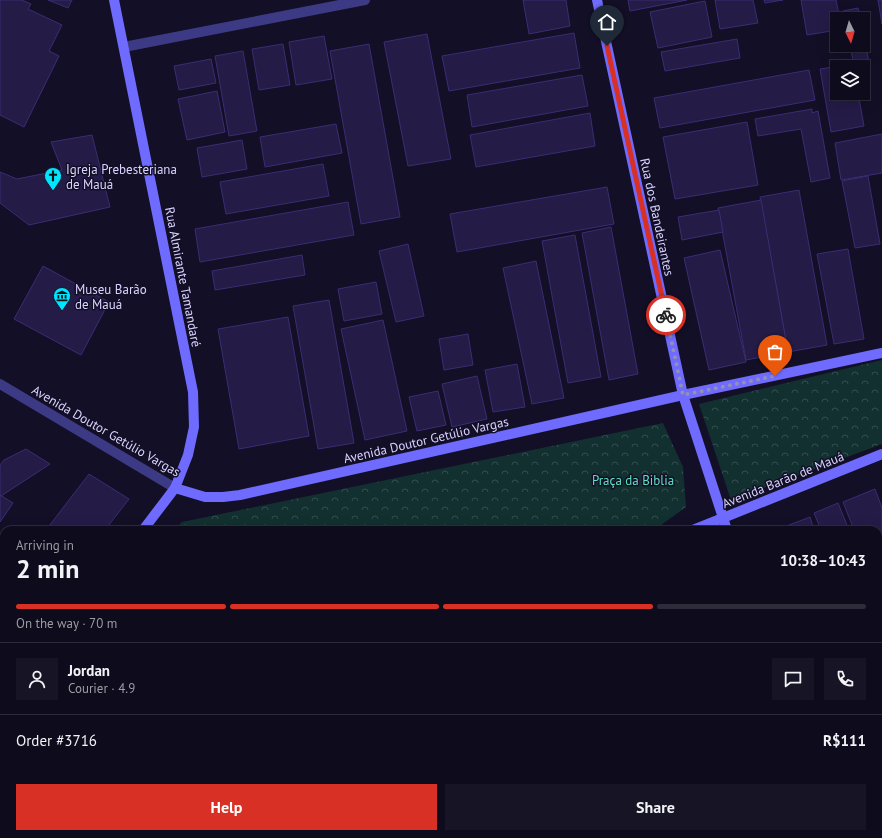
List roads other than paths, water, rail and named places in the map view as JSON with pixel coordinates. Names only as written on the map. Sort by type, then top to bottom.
[{"type":"main road","name":"Rua Almirante Tamandaré","points":[[114,0],[193,392],[194,427],[188,456],[176,488],[146,526]]},
{"type":"main road","name":"Rua dos Bandeirantes","points":[[597,0],[683,395],[726,526]]},
{"type":"main road","name":"Avenida Doutor Getúlio Vargas","points":[[176,488],[205,497],[240,495],[683,395],[882,353]]},
{"type":"main road","name":"Avenida Barão de Mauá","points":[[703,526],[882,454]]},
{"type":"street","points":[[124,47],[365,0]]},
{"type":"street","name":"Avenida Doutor Getúlio Vargas","points":[[0,384],[176,488]]},
{"type":"place","name":"Igreja Prebesteriana de Mauá","points":[[53,191]]},
{"type":"place","name":"Museu Barão de Mauá","points":[[62,311]]},
{"type":"park label","name":"Praça da Biblia","points":[[633,480]]}]
